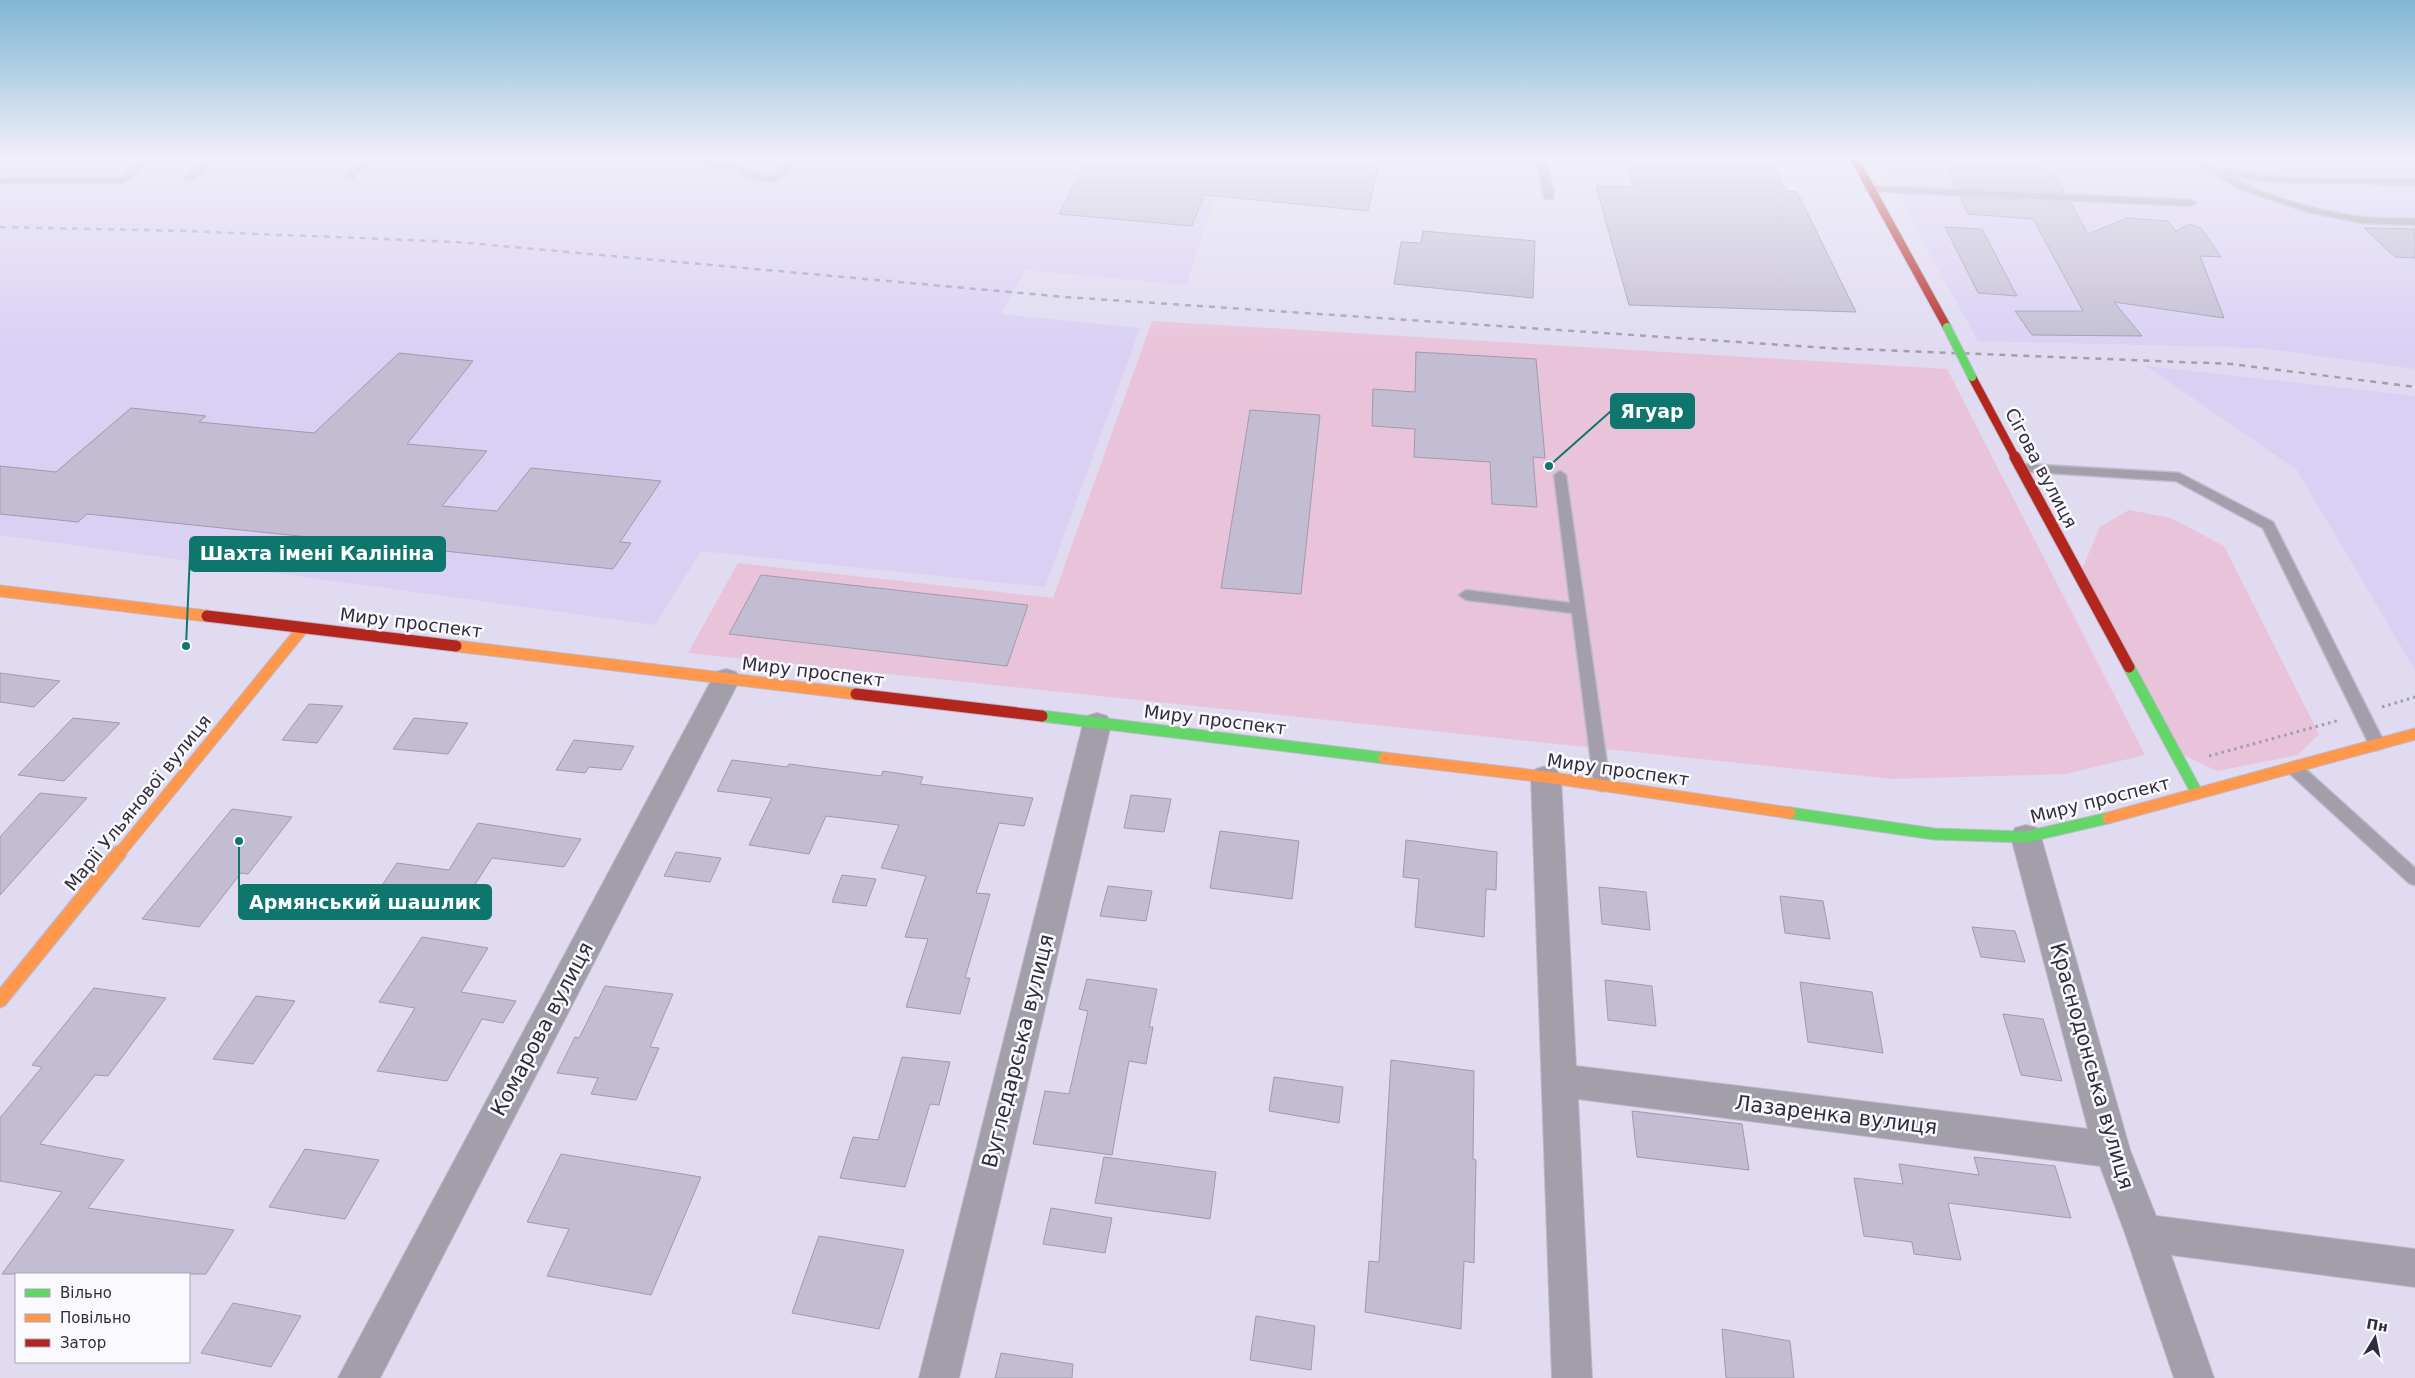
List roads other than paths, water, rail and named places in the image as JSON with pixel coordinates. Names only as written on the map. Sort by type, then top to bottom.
[{"type":"main road","name":"Сігова вулиця","points":[[1889,222],[2197,793]]},
{"type":"main road","name":"Миру проспект","points":[[0,591],[726,680],[1546,777],[1934,834],[2026,836],[2075,827],[2415,734]]},
{"type":"main road","name":"Марії Ульянової вулиця","points":[[0,1000],[303,628]]},
{"type":"street","name":"Комарова вулиця","points":[[358,1378],[726,680]]},
{"type":"street","name":"Вугледарська вулиця","points":[[939,1378],[1097,724]]},
{"type":"street","points":[[1546,777],[1572,1378]]},
{"type":"street","name":"Краснодонська вулиця","points":[[2026,836],[2112,1150],[2144,1232],[2194,1378]]},
{"type":"street","name":"Лазаренка вулиця","points":[[1559,1080],[2112,1150]]},
{"type":"street","points":[[2144,1232],[2415,1268]]},
{"type":"lane","points":[[2021,468],[2179,477],[2268,525],[2377,744]]},
{"type":"lane","points":[[1560,474],[1602,785]]},
{"type":"lane","points":[[1466,595],[1578,609]]},
{"type":"lane","points":[[2294,768],[2415,878]]},
{"type":"railway","points":[[0,227],[186,231],[457,242],[1065,297],[1828,348],[2232,364],[2415,387]]},
{"type":"place","name":"Ягуар","points":[[1549,466]]},
{"type":"place","name":"Шахта імені Калініна","points":[[186,646]]},
{"type":"place","name":"Армянський шашлик","points":[[239,841]]}]
